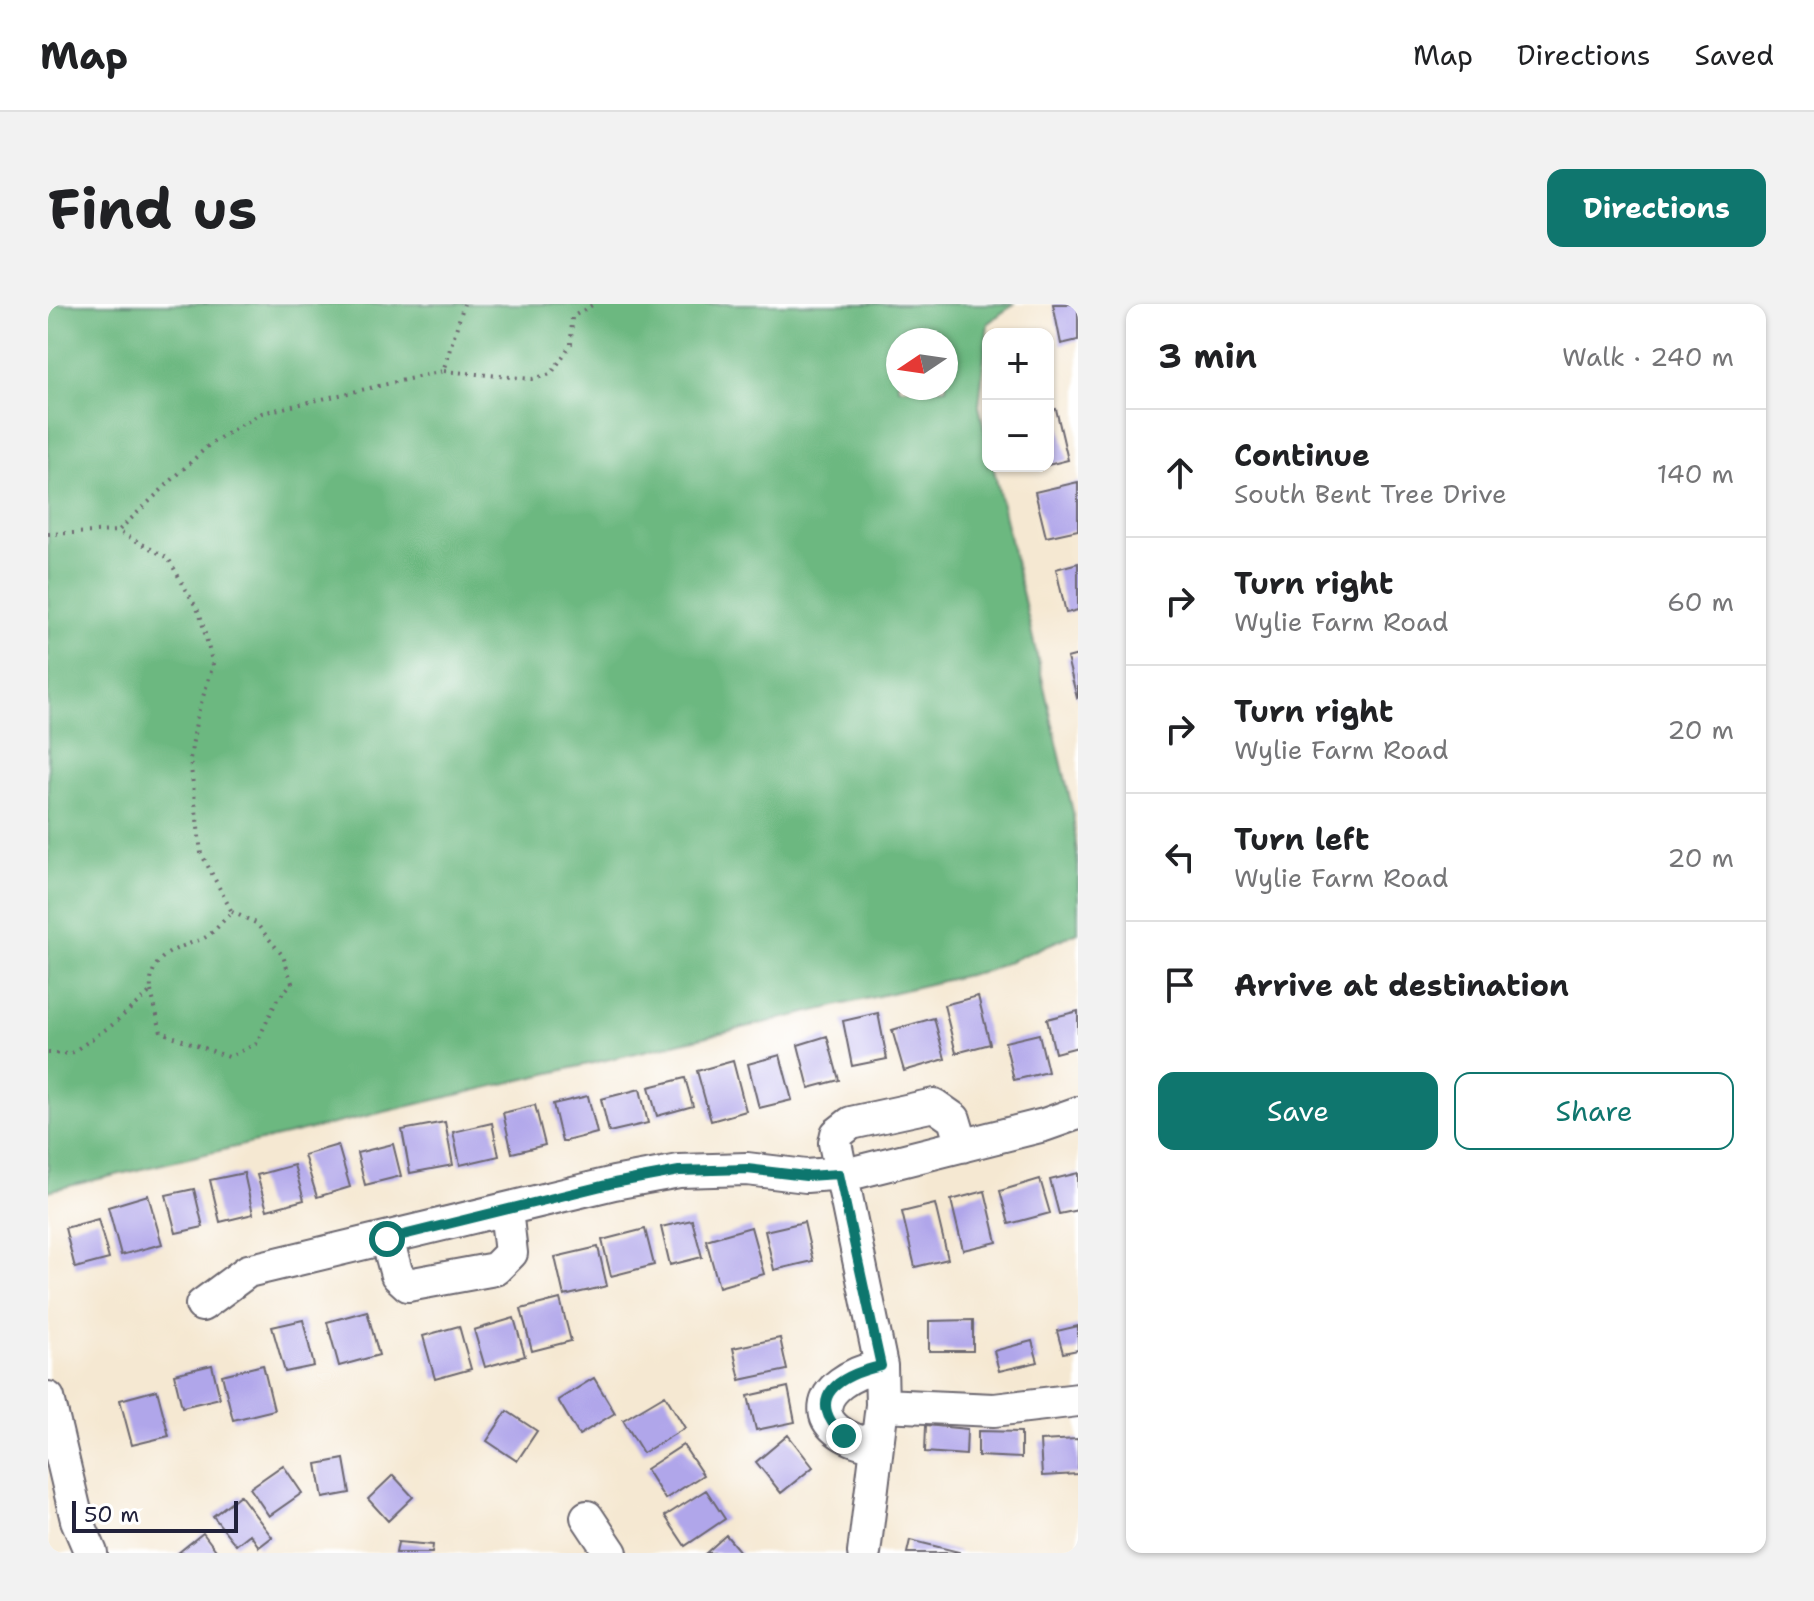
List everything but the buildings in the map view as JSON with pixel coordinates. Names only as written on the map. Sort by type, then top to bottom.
[{"type":"street","points":[[864,1553],[882,1405],[881,1366],[835,1143],[843,1127],[926,1105],[941,1107],[954,1119],[962,1146]]},
{"type":"street","points":[[202,1305],[248,1271],[679,1171],[747,1169],[806,1176],[839,1174],[962,1146],[1078,1113]]},
{"type":"street","points":[[387,1239],[394,1268],[408,1285],[495,1269],[511,1253],[506,1210]]},
{"type":"street","points":[[877,1446],[844,1436],[828,1417],[826,1404],[830,1390],[839,1382],[881,1366]]},
{"type":"street","points":[[48,1398],[77,1520],[91,1553]]},
{"type":"street","points":[[882,1405],[994,1410],[1078,1400]]},
{"type":"street","points":[[587,1517],[611,1553]]},
{"type":"path","points":[[443,371],[464,304]]},
{"type":"path","points":[[118,531],[211,443],[262,413],[443,371],[532,379],[551,374],[571,344],[572,317],[594,304]]},
{"type":"path","points":[[48,534],[118,531],[168,558],[200,614],[213,665],[197,716],[190,759],[201,853],[232,912],[256,923],[283,956],[292,983],[277,1000],[256,1044],[229,1057],[161,1032],[150,979],[161,957],[186,942],[206,937],[232,912]]},
{"type":"path","points":[[48,1053],[70,1054],[151,991]]},
{"type":"green space","points":[[48,304],[1014,304],[988,323],[987,328],[982,328],[979,406],[982,419],[982,472],[994,472],[1073,812],[1078,866],[1078,932],[989,970],[48,1191]]},
{"type":"route","points":[[387,1239],[614,1183],[679,1171],[747,1169],[806,1176],[839,1174],[876,1329],[881,1366],[848,1376],[830,1390],[826,1404],[828,1417],[844,1436]]}]
